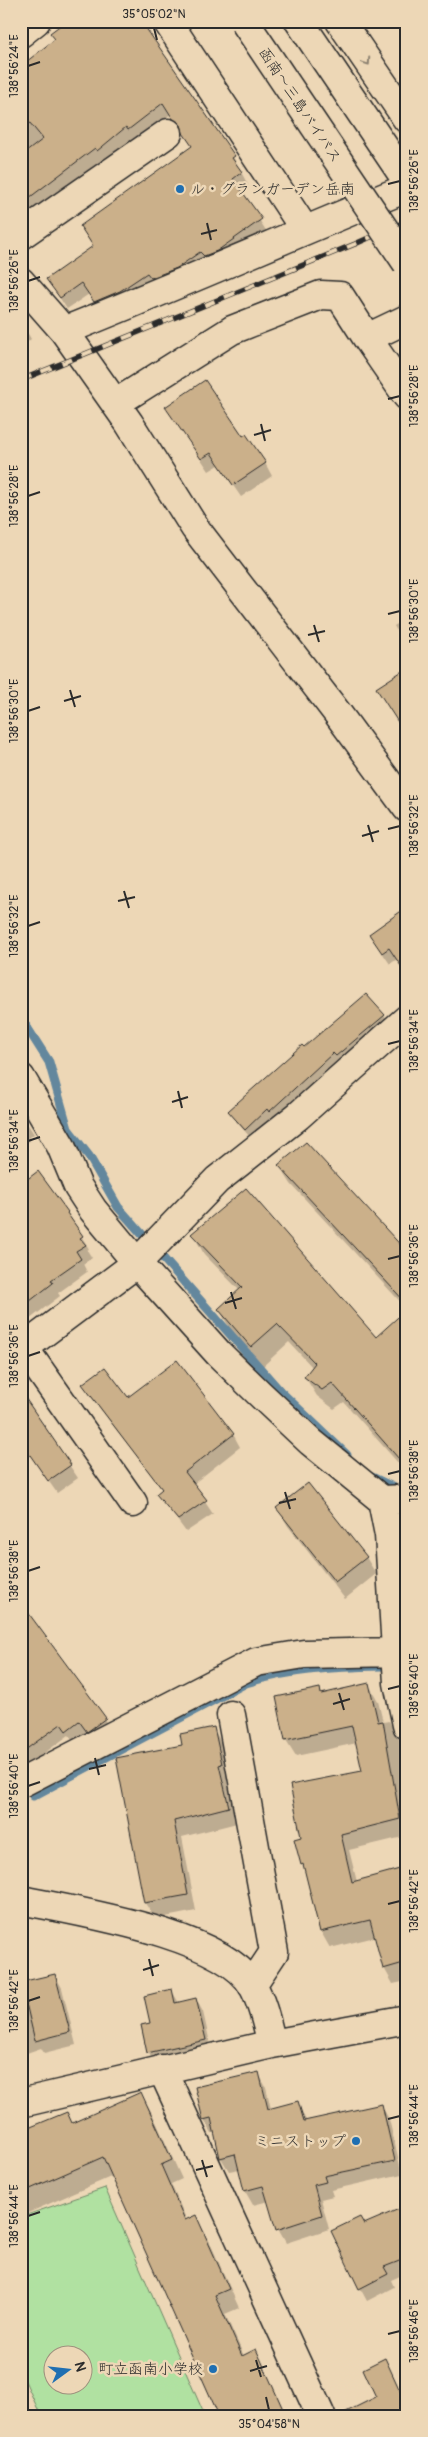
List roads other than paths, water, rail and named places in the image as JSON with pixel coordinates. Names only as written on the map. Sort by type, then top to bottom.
[{"type":"main road","points":[[21,34],[36,21]]},
{"type":"main road","points":[[167,21],[305,230]]},
{"type":"main road","name":"函南～三島バイパス","points":[[244,21],[407,263]]},
{"type":"main road","points":[[299,21],[407,181]]},
{"type":"main road","points":[[340,21],[407,120]]},
{"type":"main road","points":[[21,236],[168,133]]},
{"type":"main road","points":[[64,331],[179,285],[407,188]]},
{"type":"main road","points":[[21,282],[64,331],[116,403],[195,528],[338,714],[407,808]]},
{"type":"main road","points":[[116,403],[232,330],[321,294],[340,296],[407,396]]},
{"type":"main road","points":[[367,338],[407,319]]},
{"type":"main road","points":[[133,1503],[23,1349],[137,1264],[217,1180],[298,1116],[407,1019]]},
{"type":"main road","points":[[21,1078],[61,1146],[92,1210],[137,1264],[219,1354],[311,1442],[394,1499],[389,1535],[395,1652],[398,1683],[407,1725]]},
{"type":"main road","points":[[21,1783],[256,1662],[304,1654],[395,1652]]},
{"type":"main road","points":[[231,1715],[274,1952],[252,1985]]},
{"type":"main road","points":[[21,1900],[170,1935],[204,1949],[231,1964],[252,1985],[263,2010],[272,2044]]},
{"type":"main road","points":[[21,2103],[272,2044],[407,2019]]},
{"type":"main road","points":[[162,2069],[320,2416]]},
{"type":"waterway","points":[[21,1018],[49,1062],[68,1129],[89,1156],[118,1207],[280,1391],[347,1455]]},
{"type":"waterway","points":[[372,1477],[399,1490]]},
{"type":"waterway","points":[[33,1796],[246,1683],[263,1678],[313,1670],[382,1666]]},
{"type":"railway","points":[[21,380],[407,221]]},
{"type":"place","name":"ル・グランガーデン岳南","points":[[180,189]]},
{"type":"place","name":"ミニストップ","points":[[356,2141]]},
{"type":"place","name":"町立函南小学校","points":[[213,2369]]}]
